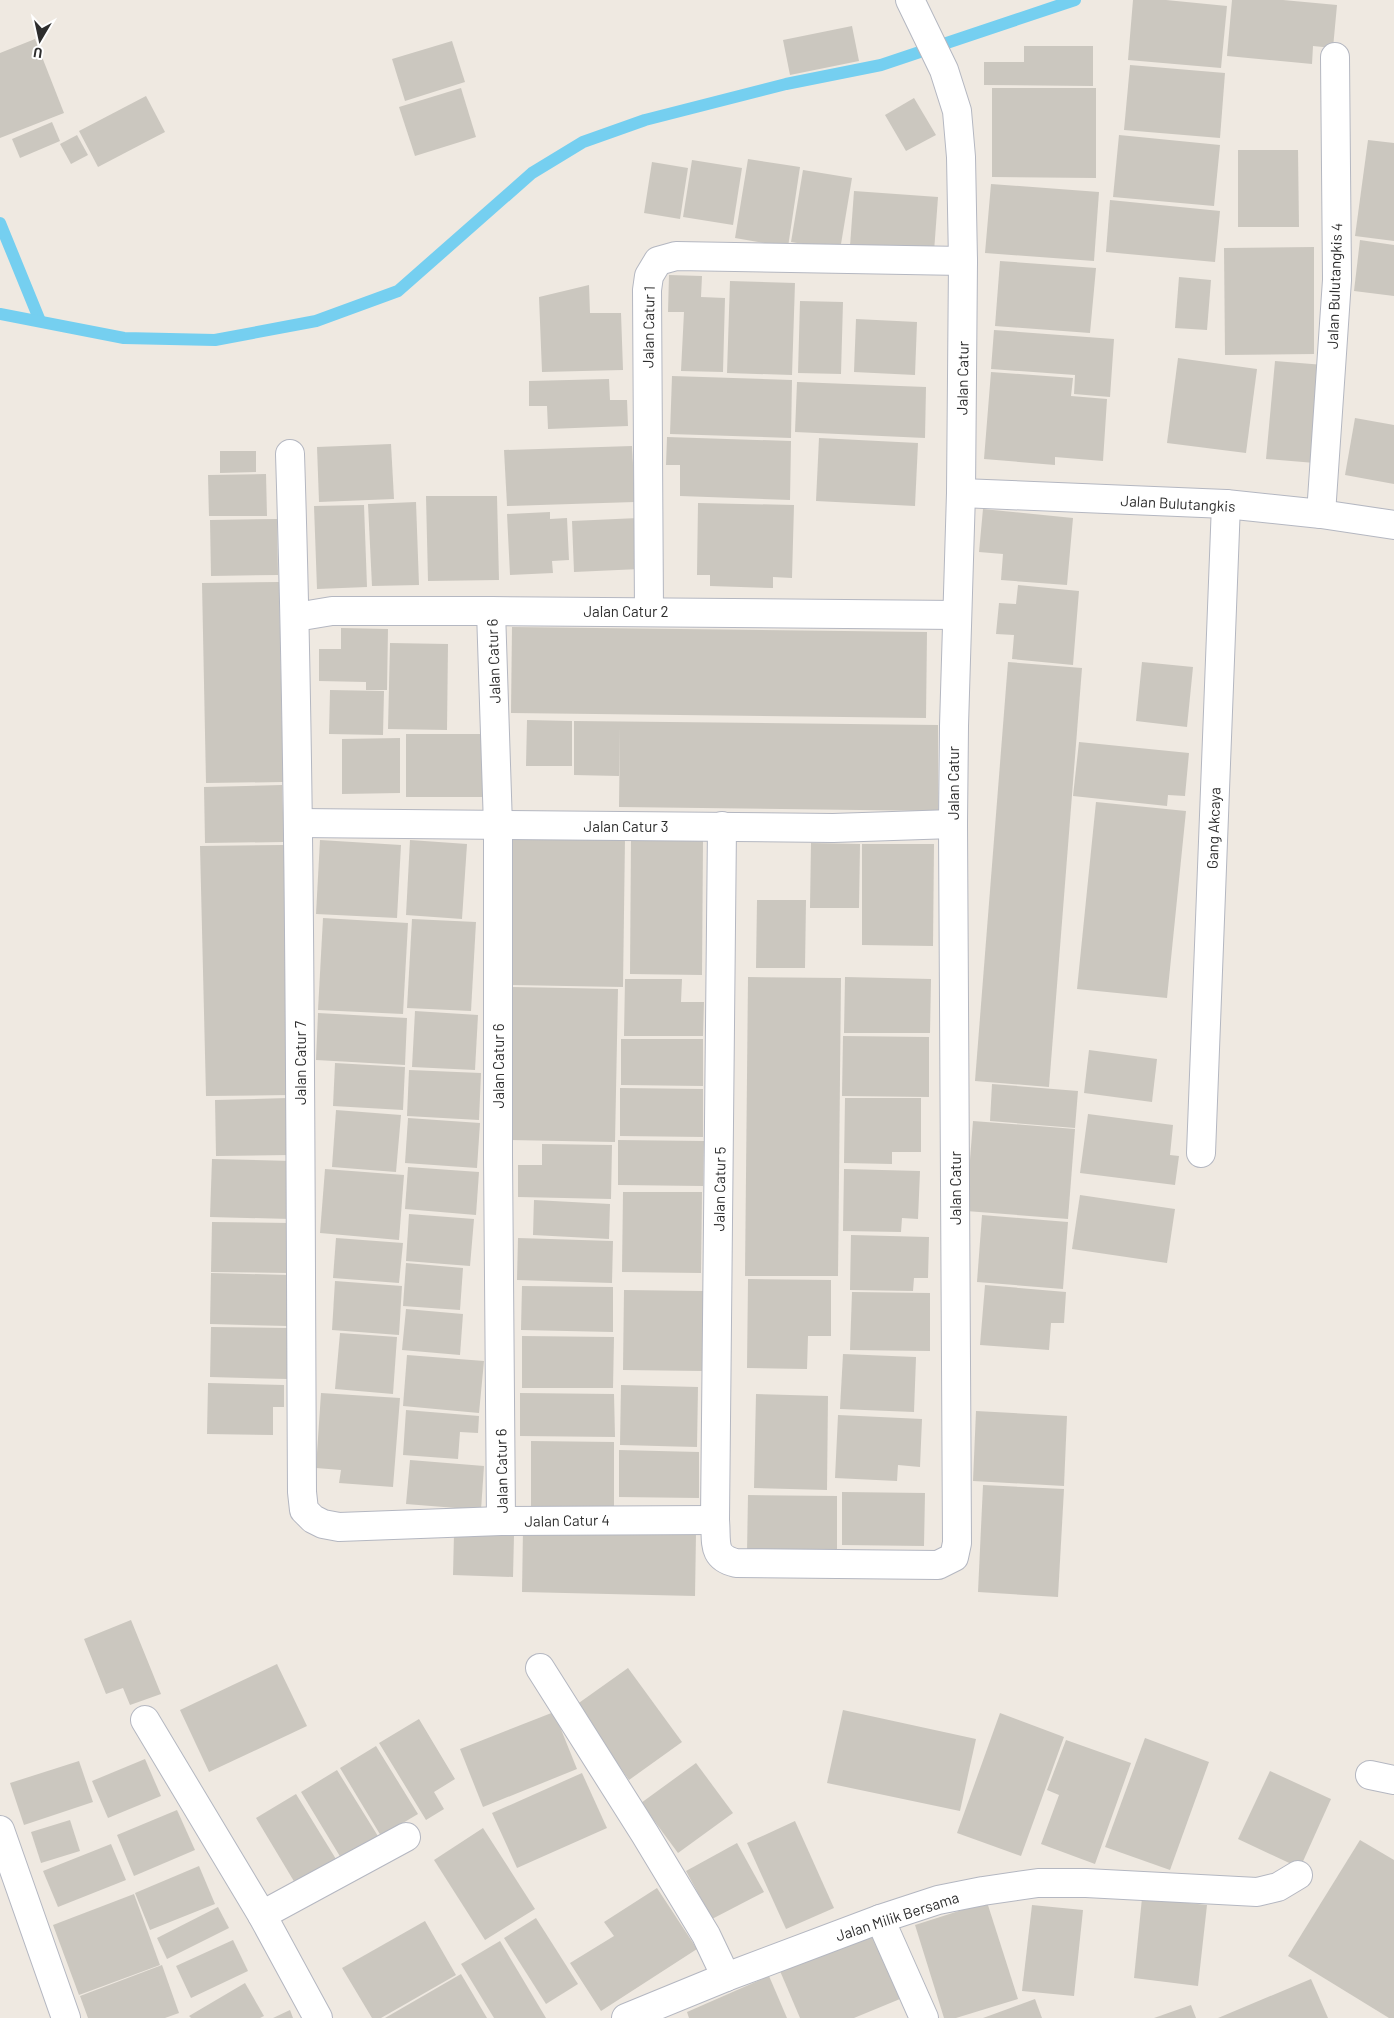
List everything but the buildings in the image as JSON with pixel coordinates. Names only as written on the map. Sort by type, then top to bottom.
[{"type":"street","name":"Jalan Catur","points":[[718,1553],[721,1558],[736,1563],[938,1565],[954,1558],[957,1543],[953,824],[961,493],[962,157],[957,112],[944,70],[911,2]]},
{"type":"street","name":"Jalan Bulutangkis 4","points":[[1321,514],[1337,280],[1335,57]]},
{"type":"street","name":"Jalan Catur 1","points":[[650,612],[646,290],[650,276],[658,262],[676,256],[963,261]]},
{"type":"street","name":"Jalan Catur 7","points":[[290,454],[296,617],[302,1482],[304,1510]]},
{"type":"street","name":"Jalan Bulutangkis","points":[[961,493],[1226,504],[1321,514],[1394,526]]},
{"type":"street","name":"Gang Akcaya","points":[[1201,1153],[1226,504]]},
{"type":"street","name":"Jalan Catur 2","points":[[296,617],[332,611],[958,614]]},
{"type":"street","name":"Jalan Catur 6","points":[[491,611],[498,826],[501,1521]]},
{"type":"street","name":"Jalan Catur 3","points":[[298,823],[833,828],[953,824]]},
{"type":"street","name":"Jalan Catur 5","points":[[718,1553],[715,1520],[722,826]]},
{"type":"street","name":"Jalan Catur 4","points":[[304,1510],[313,1519],[323,1524],[339,1527],[501,1521],[715,1520]]},
{"type":"street","points":[[540,1668],[645,1834],[706,1935],[726,1977]]},
{"type":"street","points":[[145,1720],[262,1915],[318,2018]]},
{"type":"street","points":[[0,1830],[66,2018]]},
{"type":"street","points":[[262,1915],[406,1838]]},
{"type":"street","name":"Jalan Milik Bersama","points":[[626,2018],[668,2010],[726,1977],[938,1900],[983,1890],[1038,1883],[1086,1883],[1257,1892],[1278,1887],[1298,1875]]},
{"type":"street","points":[[880,1920],[924,2018]]},
{"type":"waterway","points":[[0,314],[124,338],[215,340],[316,321],[398,291],[532,173],[583,142],[645,120],[786,84],[881,65],[1075,0]]},
{"type":"waterway","points":[[0,223],[40,321]]}]
